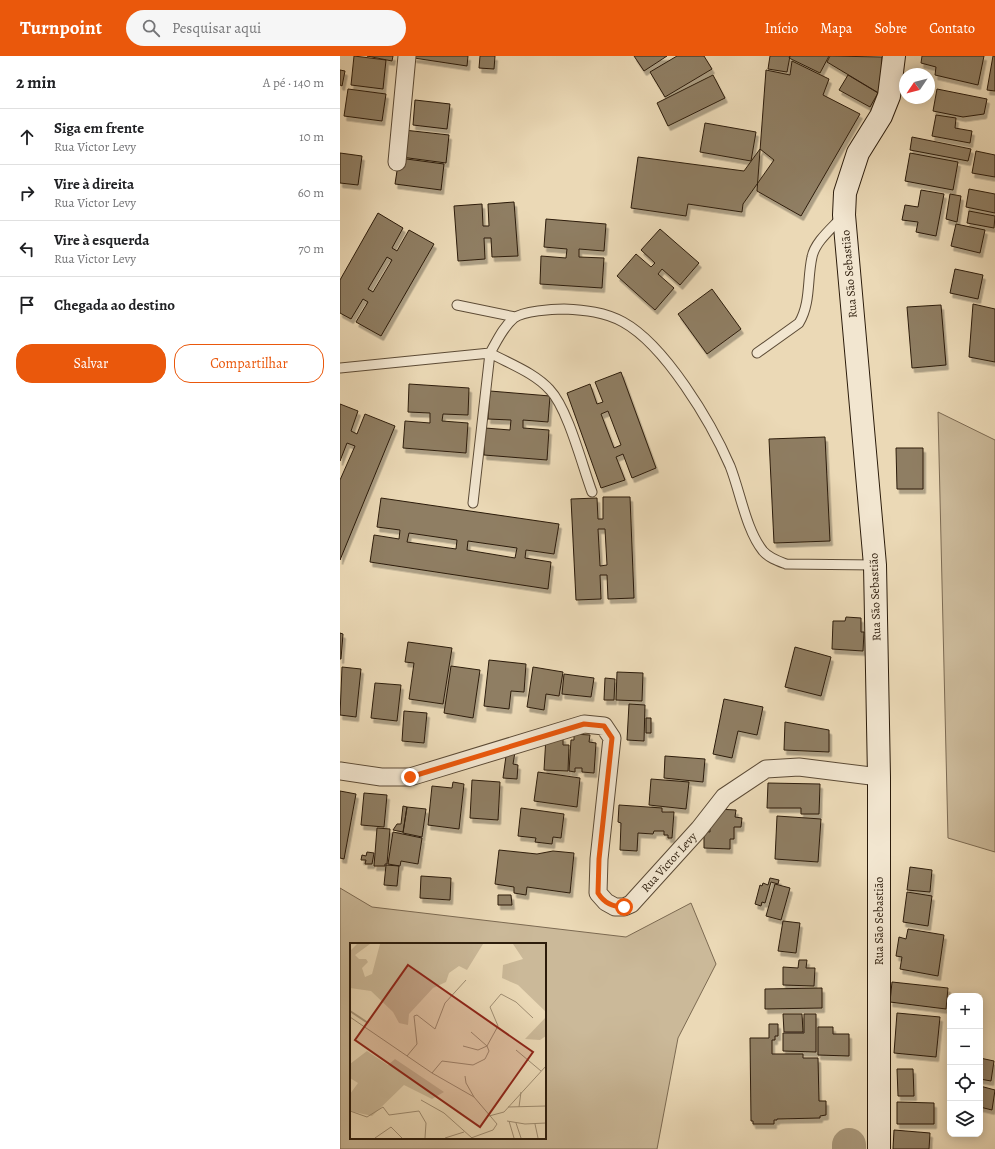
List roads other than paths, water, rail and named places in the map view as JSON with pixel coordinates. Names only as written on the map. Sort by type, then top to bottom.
[{"type":"street","points":[[397,162],[407,56]]},
{"type":"street","name":"Rua São Sebastião","points":[[879,1149],[879,777],[874,565],[844,215],[845,193],[858,153],[881,116],[888,96],[894,56]]},
{"type":"street","name":"Rua Victor Levy","points":[[340,771],[381,777],[410,777],[584,724],[604,726],[612,738],[599,859],[598,893],[606,902],[615,907],[624,907],[631,904],[699,829],[724,797],[766,769],[799,767],[879,777]]},
{"type":"lane","points":[[757,353],[799,323],[803,316],[809,288],[812,256],[817,246],[844,215]]},
{"type":"lane","points":[[457,305],[515,317],[555,309],[579,310],[603,313],[622,321],[641,333],[686,388],[712,429],[730,468],[741,504],[763,551],[773,559],[786,564],[874,565]]},
{"type":"lane","points":[[473,503],[490,353],[503,330],[515,317]]},
{"type":"lane","points":[[340,368],[490,353],[538,379],[550,390],[561,406],[592,492]]}]
